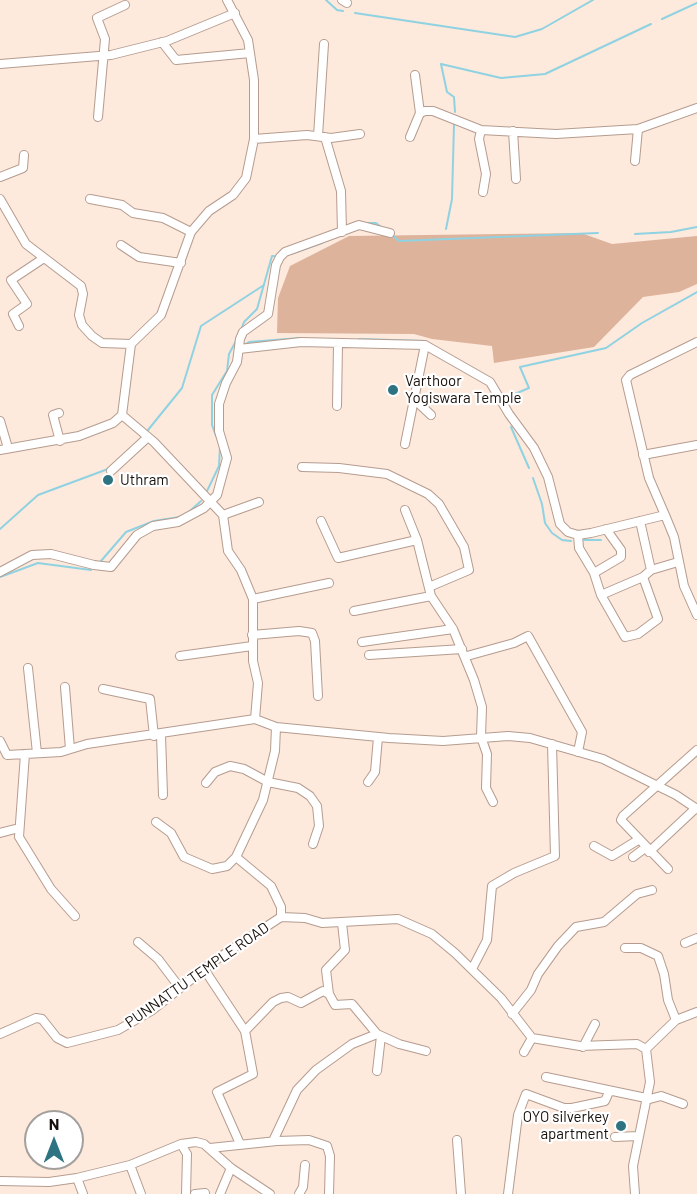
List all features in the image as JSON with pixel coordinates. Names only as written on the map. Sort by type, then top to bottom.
[{"type":"street","points":[[0,421],[4,449],[60,441],[113,423],[122,415],[131,344],[161,315],[191,232],[209,211],[233,195],[246,178],[254,139],[254,80],[248,40],[227,0]]},
{"type":"street","points":[[99,117],[105,39],[97,18],[125,5]]},
{"type":"street","points":[[0,64],[105,55],[162,42],[235,12]]},
{"type":"street","points":[[162,42],[176,60],[250,53]]},
{"type":"street","points":[[324,44],[321,137],[341,191],[342,232]]},
{"type":"street","points":[[410,137],[420,113],[415,75]]},
{"type":"street","points":[[420,113],[433,111],[482,130],[556,134],[638,129],[697,108]]},
{"type":"street","points":[[635,161],[638,129]]},
{"type":"street","points":[[482,130],[479,139],[486,174],[483,192]]},
{"type":"street","points":[[513,131],[516,179]]},
{"type":"street","points":[[254,139],[360,134]]},
{"type":"street","points":[[0,177],[23,168],[24,155]]},
{"type":"street","points":[[0,199],[26,244],[81,286],[83,294],[79,315],[82,325],[102,343],[131,344]]},
{"type":"street","points":[[90,199],[122,205],[133,213],[163,218],[191,232]]},
{"type":"street","points":[[0,572],[33,555],[51,554],[111,567],[137,535],[153,526],[178,522],[204,508],[217,495],[227,458],[219,431],[219,404],[226,383],[237,362],[243,332],[268,314],[276,265],[280,257],[285,252],[359,225],[390,233]]},
{"type":"street","points":[[121,245],[139,257],[181,263]]},
{"type":"street","points":[[19,326],[13,314],[27,304],[10,280],[44,258]]},
{"type":"street","points":[[239,349],[301,342],[425,345],[490,382],[509,414],[534,448],[548,477],[560,524],[568,532],[578,535],[665,515]]},
{"type":"street","points":[[697,342],[630,375],[626,380],[649,478],[674,537],[684,586],[697,615]]},
{"type":"street","points":[[337,406],[338,344]]},
{"type":"street","points":[[405,444],[425,345]]},
{"type":"street","points":[[414,399],[431,415]]},
{"type":"street","points":[[59,413],[53,415],[60,441]]},
{"type":"street","points":[[122,415],[148,437],[223,515],[228,552],[244,577],[253,599],[252,646],[258,683],[255,719]]},
{"type":"street","points":[[111,471],[148,437]]},
{"type":"street","points":[[644,455],[697,445]]},
{"type":"street","points":[[302,467],[339,468],[387,474],[418,489],[440,504],[464,547],[469,570],[430,592],[354,611]]},
{"type":"street","points":[[223,515],[259,502]]},
{"type":"street","points":[[405,510],[417,540],[430,592],[464,652],[482,707],[481,737],[488,754],[486,788],[493,802]]},
{"type":"street","points":[[321,520],[338,558],[417,540]]},
{"type":"street","points":[[640,521],[651,570]]},
{"type":"street","points":[[594,573],[621,557],[621,550],[606,529]]},
{"type":"street","points":[[578,535],[579,548],[594,573],[601,595],[623,636],[638,634],[658,619],[643,577]]},
{"type":"street","points":[[601,595],[643,577],[651,570],[678,562]]},
{"type":"street","points":[[253,599],[328,583]]},
{"type":"street","points":[[362,642],[453,629]]},
{"type":"street","points":[[252,635],[299,631],[312,633],[315,641],[318,696]]},
{"type":"street","points":[[369,655],[464,652],[514,644],[528,636],[582,732],[578,752]]},
{"type":"street","points":[[180,656],[252,646]]},
{"type":"street","points":[[28,668],[37,753]]},
{"type":"street","points":[[65,687],[70,749]]},
{"type":"street","points":[[103,689],[150,699],[157,735],[163,795]]},
{"type":"street","points":[[0,741],[8,755],[37,753],[255,719],[276,727],[378,737],[443,741],[508,736],[552,744],[603,759],[658,786],[696,809],[647,850],[633,857]]},
{"type":"street","points":[[156,822],[171,832],[181,853],[188,860],[220,869],[236,857],[263,800],[275,751],[276,727]]},
{"type":"street","points":[[368,782],[375,772],[378,737]]},
{"type":"street","points":[[472,969],[487,940],[492,886],[514,873],[555,856],[552,744]]},
{"type":"street","points":[[668,869],[647,850],[621,820],[697,750]]},
{"type":"street","points":[[25,754],[19,828],[22,846],[51,889],[75,916]]},
{"type":"street","points":[[206,783],[215,772],[230,766],[244,769],[268,782],[298,788],[317,806],[319,826],[313,844]]},
{"type":"street","points":[[0,833],[19,828]]},
{"type":"street","points":[[594,846],[612,856],[639,840]]},
{"type":"street","points":[[236,857],[271,886],[281,907],[281,917]]},
{"type":"street","points":[[512,1014],[531,990],[538,974],[558,946],[576,927],[604,922],[637,894],[652,890]]},
{"type":"street","name":"PUNNATTU TEMPLE ROAD","points":[[0,1034],[36,1018],[42,1019],[57,1038],[67,1043],[118,1030],[151,1011],[204,969],[281,917],[305,918],[322,923],[398,919],[432,934],[501,998],[532,1038]]},
{"type":"street","points":[[342,923],[345,950],[326,970],[329,994],[335,1005],[352,1004],[379,1035],[426,1051]]},
{"type":"street","points":[[685,943],[697,939]]},
{"type":"street","points":[[138,942],[158,959],[180,988]]},
{"type":"street","points":[[625,948],[642,948],[658,956],[668,1000],[676,1020]]},
{"type":"street","points":[[204,969],[245,1031],[254,1074],[217,1092],[240,1144]]},
{"type":"street","points":[[245,1031],[273,1002],[281,998],[288,998],[297,1003],[318,992],[323,991],[329,994]]},
{"type":"street","points":[[646,1049],[676,1020],[697,1012]]},
{"type":"street","points":[[583,1047],[595,1024]]},
{"type":"street","points":[[377,1071],[379,1035]]},
{"type":"street","points":[[273,1141],[297,1090],[316,1070],[352,1044],[379,1035]]},
{"type":"street","points":[[524,1052],[532,1038],[583,1047],[637,1044],[646,1049]]},
{"type":"street","points":[[635,1194],[633,1166],[650,1082],[646,1049]]},
{"type":"street","points":[[546,1077],[646,1099],[661,1096],[683,1104]]},
{"type":"street","points":[[508,1194],[518,1115],[526,1094],[564,1108],[572,1108],[606,1101],[609,1092]]},
{"type":"street","points":[[615,1137],[638,1136]]},
{"type":"street","points":[[210,1148],[273,1141],[309,1140],[327,1146],[330,1156],[329,1194]]},
{"type":"street","points":[[457,1140],[461,1194]]},
{"type":"street","points":[[0,1181],[49,1182],[77,1178],[130,1165],[181,1144],[195,1142],[210,1148],[256,1191],[270,1194]]},
{"type":"street","points":[[181,1144],[187,1154],[186,1194]]},
{"type":"street","points":[[130,1165],[141,1194]]},
{"type":"street","points":[[299,1194],[303,1187],[305,1165]]},
{"type":"street","points":[[220,1194],[231,1168]]},
{"type":"street","points":[[77,1178],[83,1194]]},
{"type":"street","points":[[195,1194],[205,1193]]},
{"type":"shaded area","points":[[581,233],[612,244],[697,236],[697,284],[679,292],[643,297],[594,347],[494,363],[492,346],[432,339],[414,334],[277,333],[278,298],[290,266],[349,236]]},
{"type":"waterway","points":[[326,0],[337,10],[343,11]]},
{"type":"waterway","points":[[355,13],[515,37],[542,29],[593,0]]},
{"type":"waterway","points":[[662,19],[697,3]]},
{"type":"waterway","points":[[455,112],[454,97],[447,92],[441,64],[501,78],[545,74],[651,24]]},
{"type":"waterway","points":[[446,229],[452,199],[454,124]]},
{"type":"waterway","points":[[367,223],[376,223],[381,227]]},
{"type":"waterway","points":[[635,234],[671,232],[697,227]]},
{"type":"waterway","points":[[391,234],[399,241],[598,233]]},
{"type":"waterway","points":[[291,254],[322,243]]},
{"type":"waterway","points":[[241,330],[244,322],[257,309],[272,256],[274,256]]},
{"type":"waterway","points":[[148,430],[182,388],[201,326],[264,285]]},
{"type":"waterway","points":[[503,399],[529,388],[520,367],[606,348],[642,323],[697,292]]},
{"type":"waterway","points":[[244,345],[249,342],[300,338]]},
{"type":"waterway","points":[[359,339],[425,341]]},
{"type":"waterway","points":[[216,436],[212,425],[212,395],[227,371],[229,354],[236,341]]},
{"type":"waterway","points":[[511,427],[529,468]]},
{"type":"waterway","points":[[207,491],[219,466],[220,447]]},
{"type":"waterway","points":[[0,529],[38,495],[108,469]]},
{"type":"waterway","points":[[533,478],[542,504],[545,523],[552,533],[562,540],[571,541]]},
{"type":"waterway","points":[[190,511],[201,501]]},
{"type":"waterway","points":[[101,561],[126,532],[154,521],[180,517]]},
{"type":"waterway","points":[[584,540],[601,540]]},
{"type":"waterway","points":[[0,577],[38,563],[91,570]]},
{"type":"place","name":"Varthoor Yogiswara Temple","points":[[393,390]]},
{"type":"place","name":"Uthram","points":[[108,480]]},
{"type":"place","name":"OYO silverkey apartment","points":[[621,1126]]}]
